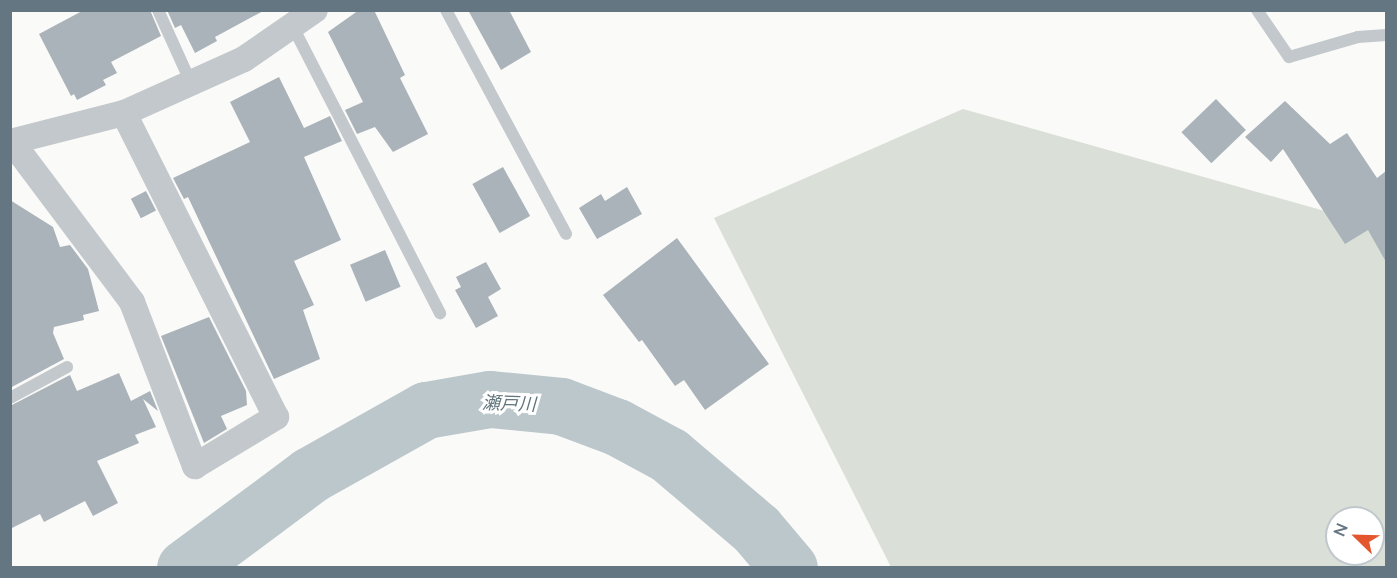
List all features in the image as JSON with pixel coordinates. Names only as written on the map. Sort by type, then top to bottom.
[{"type":"street","points":[[123,113],[276,417],[195,466],[132,302],[11,142],[123,113],[190,81],[244,59],[315,10]]},
{"type":"lane","points":[[158,10],[190,81]]},
{"type":"lane","points":[[446,10],[566,234]]},
{"type":"lane","points":[[1257,10],[1289,57],[1358,37],[1386,35]]},
{"type":"lane","points":[[292,27],[440,313]]},
{"type":"lane","points":[[10,398],[66,368]]},
{"type":"shaded area","points":[[963,109],[1385,228],[1386,567],[891,567],[714,218]]},
{"type":"building","points":[[84,10],[150,10],[161,36],[111,62],[117,73],[103,80],[106,85],[77,100],[74,94],[71,96],[39,34]]},
{"type":"building","points":[[167,10],[265,10],[215,37],[217,41],[195,53],[181,25],[175,28]]},
{"type":"building","points":[[359,10],[374,10],[405,75],[400,78],[428,134],[393,152],[375,127],[357,134],[345,110],[363,102],[328,32]]},
{"type":"building","points":[[468,10],[509,10],[531,52],[501,70]]},
{"type":"building","points":[[279,77],[304,128],[330,116],[342,141],[304,157],[341,240],[294,261],[314,305],[303,310],[320,359],[274,379],[188,197],[184,199],[173,178],[250,142],[230,102]]},
{"type":"building","points":[[1216,99],[1246,130],[1211,163],[1181,132]]},
{"type":"building","points":[[1285,101],[1330,144],[1347,133],[1377,178],[1386,171],[1386,262],[1368,230],[1345,244],[1283,149],[1271,162],[1245,137]]},
{"type":"building","points":[[503,167],[530,216],[500,233],[472,184]]},
{"type":"building","points":[[627,187],[642,214],[597,239],[579,208],[601,194],[605,201]]},
{"type":"building","points":[[146,191],[156,211],[141,218],[131,199]]},
{"type":"building","points":[[10,200],[53,227],[60,247],[70,245],[88,269],[99,311],[83,315],[84,320],[54,327],[53,333],[64,359],[10,388]]},
{"type":"building","points":[[677,238],[769,364],[705,410],[684,380],[675,386],[642,340],[639,342],[603,295]]},
{"type":"building","points":[[385,250],[401,287],[366,302],[350,265]]},
{"type":"building","points":[[486,262],[501,289],[488,297],[498,316],[476,328],[455,290],[461,287],[456,277]]},
{"type":"building","points":[[209,317],[246,391],[247,405],[221,416],[227,429],[204,443],[161,336]]},
{"type":"building","points":[[119,373],[131,401],[150,391],[158,411],[143,399],[156,427],[135,435],[139,443],[97,461],[118,503],[93,516],[85,501],[44,522],[40,514],[10,529],[10,406],[70,375],[77,391]]},
{"type":"waterway","name":"瀬戸川","points":[[185,568],[310,475],[426,410],[490,399],[561,406],[617,427],[669,455],[756,529],[789,568]]}]
